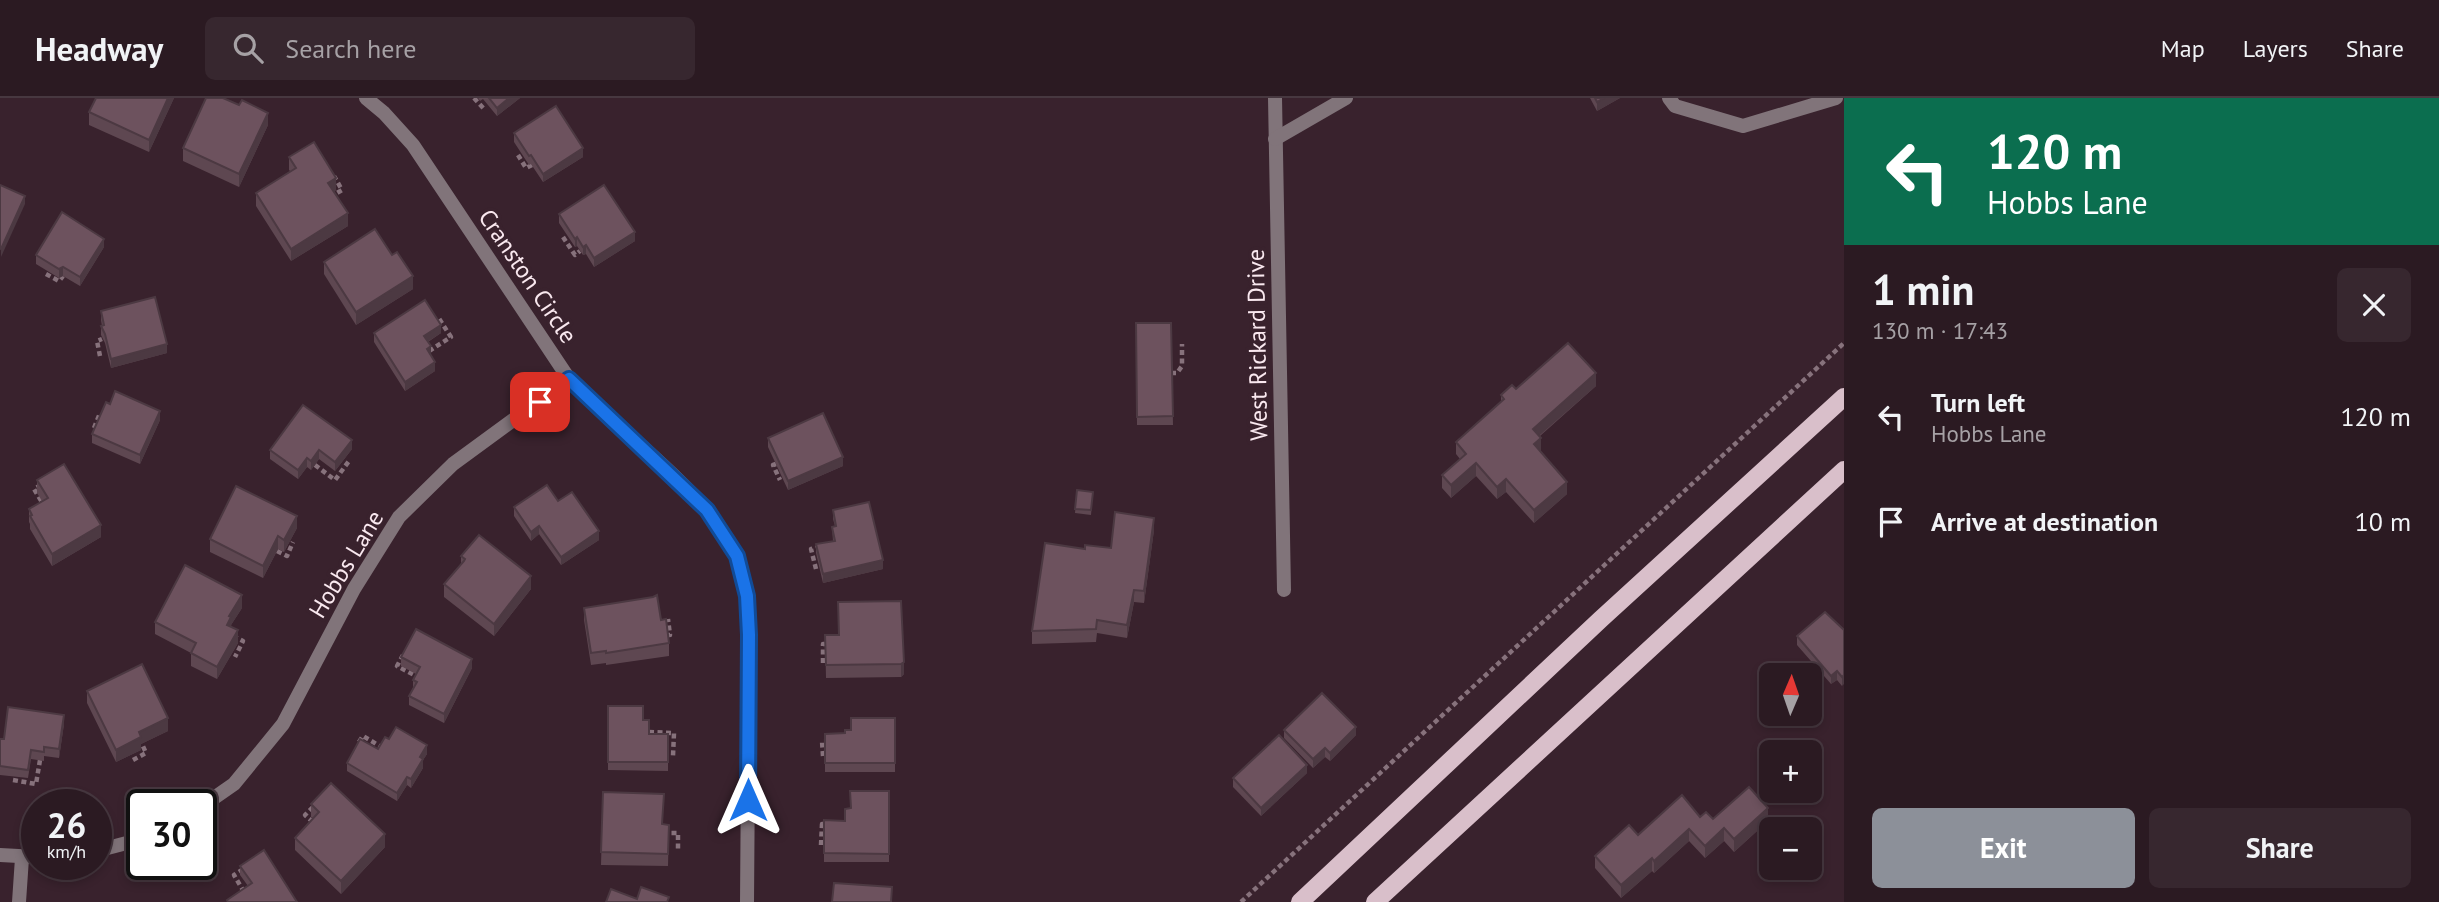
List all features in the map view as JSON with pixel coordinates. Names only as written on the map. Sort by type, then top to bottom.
[{"type":"main road","points":[[1300,902],[1601,619],[1844,397]]},
{"type":"main road","points":[[1376,902],[1844,470]]},
{"type":"street","name":"Cranston Circle","points":[[366,98],[413,145],[569,379],[707,510],[737,556],[747,596],[749,635],[747,902]]},
{"type":"street","name":"West Rickard Drive","points":[[1275,98],[1284,590]]},
{"type":"street","points":[[1275,139],[1346,98]]},
{"type":"street","points":[[1669,98],[1675,106],[1743,126],[1836,98]]},
{"type":"street","name":"Hobbs Lane","points":[[217,796],[234,784],[283,724],[354,589],[399,517],[453,464],[569,379]]},
{"type":"street","points":[[0,855],[21,856]]},
{"type":"street","points":[[19,902],[24,880]]},
{"type":"path","points":[[474,98],[485,110]]},
{"type":"path","points":[[518,155],[526,168],[532,165]]},
{"type":"path","points":[[329,197],[342,190],[331,170]]},
{"type":"path","points":[[563,237],[575,255],[580,251]]},
{"type":"path","points":[[46,274],[59,281],[63,275]]},
{"type":"path","points":[[429,351],[451,337],[438,317]]},
{"type":"path","points":[[100,356],[97,341],[102,339]]},
{"type":"path","points":[[1241,902],[1844,343]]},
{"type":"path","points":[[1171,373],[1177,373],[1182,366],[1182,344]]},
{"type":"path","points":[[94,428],[100,413],[104,415]]},
{"type":"path","points":[[315,466],[335,480],[349,461]]},
{"type":"path","points":[[776,464],[773,466],[780,480]]},
{"type":"path","points":[[47,511],[34,489],[49,480]]},
{"type":"path","points":[[277,551],[287,556],[293,542]]},
{"type":"path","points":[[816,569],[811,549],[822,546]]},
{"type":"path","points":[[666,635],[670,635],[668,619]]},
{"type":"path","points":[[229,634],[243,641],[235,657]]},
{"type":"path","points":[[823,663],[823,644],[839,644]]},
{"type":"path","points":[[406,648],[397,666],[419,678]]},
{"type":"path","points":[[649,732],[674,733],[673,756]]},
{"type":"path","points":[[356,746],[363,736],[383,749]]},
{"type":"path","points":[[822,756],[822,741],[834,741]]},
{"type":"path","points":[[132,760],[146,753],[142,744]]},
{"type":"path","points":[[13,780],[36,784],[40,760]]},
{"type":"path","points":[[317,803],[305,815],[317,826]]},
{"type":"path","points":[[821,845],[822,824],[833,824]]},
{"type":"path","points":[[663,833],[678,833],[678,850]]},
{"type":"path","points":[[246,896],[233,875],[253,863]]},
{"type":"building","points":[[96,98],[168,98],[149,140],[89,112]]},
{"type":"building","points":[[206,98],[223,98],[239,105],[242,100],[268,113],[239,174],[183,148]]},
{"type":"building","points":[[489,98],[509,98],[497,108]]},
{"type":"building","points":[[556,106],[583,148],[543,174],[514,133]]},
{"type":"building","points":[[314,142],[336,178],[328,183],[348,213],[291,249],[256,193],[296,168],[289,157]]},
{"type":"building","points":[[0,185],[25,196],[1,249],[0,248]]},
{"type":"building","points":[[604,185],[635,232],[594,258],[586,245],[583,247],[577,237],[575,239],[559,214]]},
{"type":"building","points":[[62,212],[104,239],[80,277],[63,267],[59,269],[36,255]]},
{"type":"building","points":[[375,229],[392,255],[397,252],[413,276],[356,312],[324,262]]},
{"type":"building","points":[[155,297],[167,344],[111,359],[101,326],[104,325],[101,311]]},
{"type":"building","points":[[425,300],[441,325],[424,336],[431,346],[427,349],[435,362],[405,382],[374,333]]},
{"type":"building","points":[[1136,323],[1171,323],[1173,416],[1137,417]]},
{"type":"building","points":[[1568,343],[1596,373],[1533,429],[1541,438],[1534,444],[1567,482],[1534,510],[1506,479],[1497,487],[1476,463],[1451,485],[1442,475],[1466,454],[1456,442],[1504,399],[1501,395],[1512,385],[1516,389]]},
{"type":"building","points":[[115,391],[160,411],[140,455],[92,434],[106,402],[110,404]]},
{"type":"building","points":[[303,405],[352,440],[335,462],[319,450],[311,461],[307,458],[298,470],[270,450]]},
{"type":"building","points":[[823,413],[843,457],[788,481],[768,438]]},
{"type":"building","points":[[64,464],[101,525],[52,554],[30,516],[32,515],[29,509],[48,498],[37,480]]},
{"type":"building","points":[[547,485],[558,501],[572,492],[599,531],[561,557],[539,526],[531,532],[514,507]]},
{"type":"building","points":[[236,486],[297,516],[284,540],[278,536],[263,566],[210,539]]},
{"type":"building","points":[[1077,490],[1093,492],[1091,510],[1075,509]]},
{"type":"building","points":[[869,502],[883,560],[823,574],[816,544],[835,541],[833,510]]},
{"type":"building","points":[[1115,512],[1154,518],[1144,591],[1134,590],[1127,625],[1097,620],[1096,629],[1032,631],[1045,543],[1085,549],[1085,545],[1111,548]]},
{"type":"building","points":[[479,535],[531,576],[494,624],[444,584],[464,561],[461,556]]},
{"type":"building","points":[[185,565],[242,595],[229,616],[231,617],[227,625],[238,630],[217,667],[191,653],[196,643],[155,622]]},
{"type":"building","points":[[657,595],[661,620],[666,619],[669,643],[591,653],[584,608]]},
{"type":"building","points":[[901,601],[904,662],[826,665],[825,635],[839,635],[838,602]]},
{"type":"building","points":[[1825,612],[1844,630],[1844,675],[1842,677],[1837,671],[1831,676],[1797,636]]},
{"type":"building","points":[[416,629],[472,659],[444,714],[409,696],[417,682],[413,680],[420,667],[401,657]]},
{"type":"building","points":[[142,664],[168,718],[139,732],[141,737],[116,750],[87,691]]},
{"type":"building","points":[[1322,693],[1356,727],[1330,753],[1325,748],[1313,759],[1284,730]]},
{"type":"building","points":[[608,706],[643,706],[643,720],[649,720],[649,734],[668,734],[668,762],[608,762]]},
{"type":"building","points":[[8,707],[64,715],[59,749],[44,747],[44,752],[31,750],[28,770],[0,766],[0,739],[4,739]]},
{"type":"building","points":[[851,718],[895,718],[895,763],[825,763],[825,734],[851,730]]},
{"type":"building","points":[[396,727],[427,745],[420,757],[423,759],[411,779],[407,777],[397,793],[347,763],[360,739],[378,749],[385,737],[389,739]]},
{"type":"building","points":[[1279,735],[1307,765],[1261,808],[1233,778]]},
{"type":"building","points":[[331,783],[385,834],[341,881],[295,838],[319,812],[311,804]]},
{"type":"building","points":[[1749,787],[1759,798],[1759,803],[1763,803],[1768,808],[1734,839],[1724,828],[1705,846],[1689,829],[1654,861],[1652,858],[1621,885],[1595,856],[1629,825],[1638,835],[1682,795],[1700,817],[1706,812],[1713,819]]},
{"type":"building","points":[[850,791],[889,791],[889,854],[824,853],[824,820],[845,821],[845,809],[851,808]]},
{"type":"building","points":[[603,792],[664,794],[662,824],[669,825],[668,854],[601,852]]},
{"type":"building","points":[[264,850],[297,902],[228,902],[227,900],[252,883],[240,866]]},
{"type":"building","points":[[834,883],[892,887],[891,902],[832,902]]},
{"type":"building","points":[[641,887],[669,897],[667,902],[606,902],[611,889],[637,899]]},
{"type":"route","points":[[540,402],[569,379],[707,510],[737,556],[747,596],[749,635],[748,800]]}]
